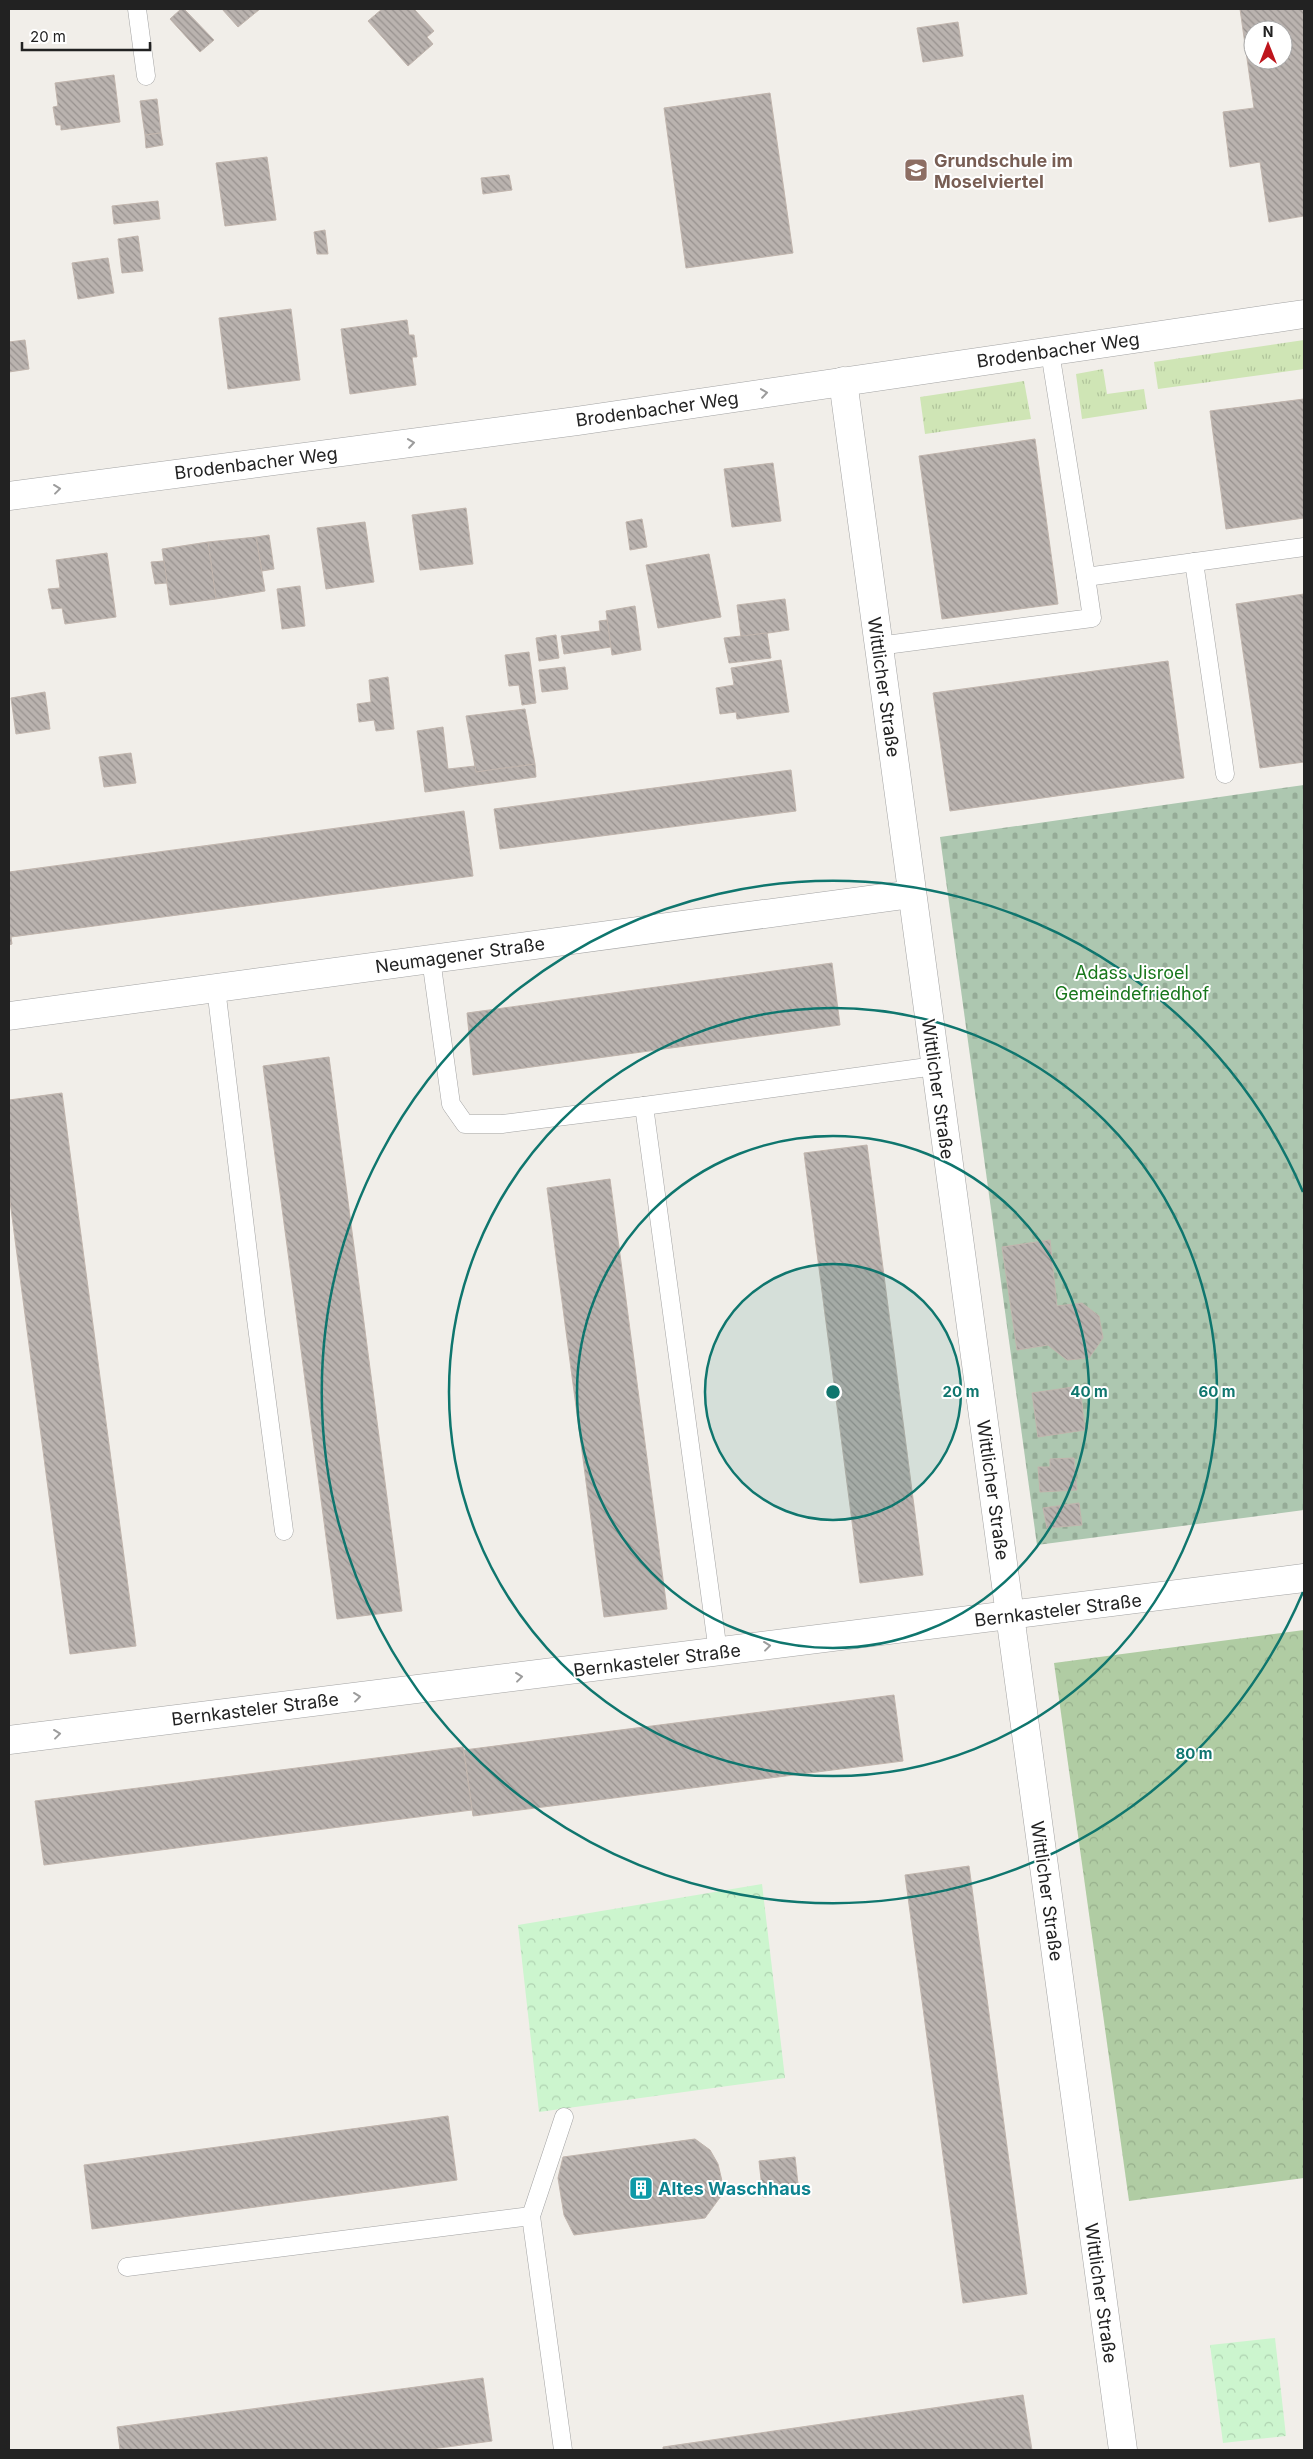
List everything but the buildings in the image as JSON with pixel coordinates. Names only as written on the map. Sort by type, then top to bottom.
[{"type":"street","name":"Brodenbacher Weg","points":[[9,496],[577,421],[1304,314]]},
{"type":"street","name":"Wittlicher Straße","points":[[843,381],[1123,2450]]},
{"type":"street","name":"Neumagener Straße","points":[[9,1016],[912,894]]},
{"type":"street","name":"Bernkasteler Straße","points":[[9,1740],[1304,1578]]},
{"type":"lane","points":[[137,9],[146,76]]},
{"type":"lane","points":[[878,646],[1092,618],[1050,352]]},
{"type":"lane","points":[[1086,577],[1304,547]]},
{"type":"lane","points":[[1194,562],[1225,774]]},
{"type":"lane","points":[[431,959],[451,1104],[465,1124],[502,1124],[935,1066]]},
{"type":"lane","points":[[216,988],[254,1309],[284,1531]]},
{"type":"lane","points":[[644,1106],[718,1652]]},
{"type":"lane","points":[[563,2450],[531,2216],[564,2117]]},
{"type":"lane","points":[[127,2267],[531,2216]]},
{"type":"green space","points":[[1304,340],[1304,369],[1158,389],[1154,362]]},
{"type":"green space","points":[[1103,369],[1107,394],[1144,389],[1147,409],[1082,419],[1076,374]]},
{"type":"green space","points":[[1024,381],[1031,419],[925,434],[920,397]]},
{"type":"green space","name":"Adass Jisroel Gemeindefriedhof","points":[[1304,785],[1304,1510],[1037,1545],[940,837]]},
{"type":"green space","points":[[1304,1630],[1304,2178],[1129,2201],[1054,1663]]},
{"type":"green space","points":[[762,1884],[785,2078],[539,2112],[518,1925]]},
{"type":"green space","points":[[1275,2338],[1286,2436],[1223,2443],[1210,2345]]},
{"type":"place","name":"Grundschule im Moselviertel","points":[[916,170]]},
{"type":"place","name":"Altes Waschhaus","points":[[641,2188]]}]
